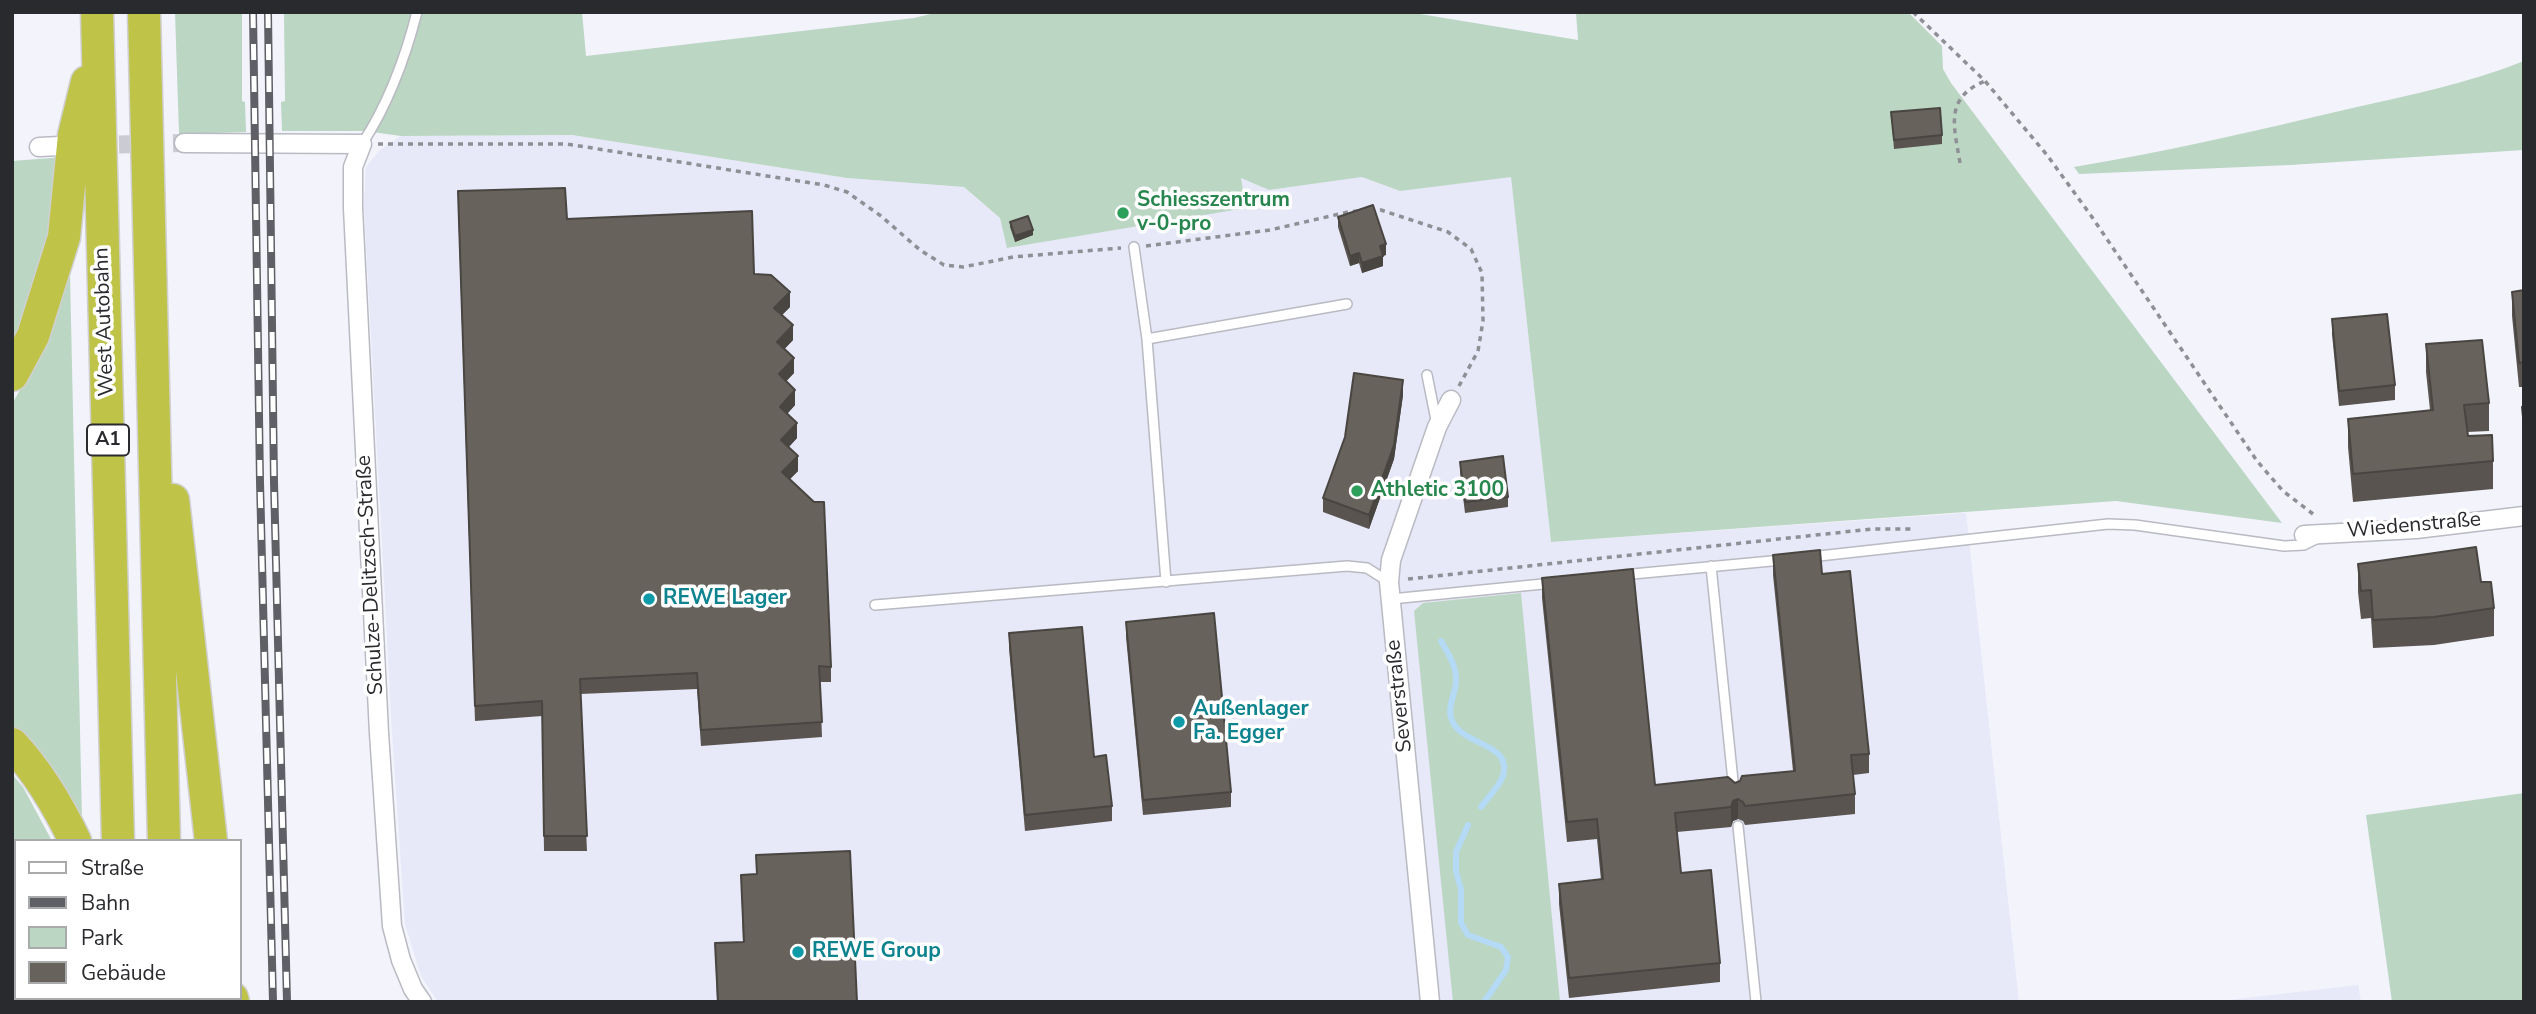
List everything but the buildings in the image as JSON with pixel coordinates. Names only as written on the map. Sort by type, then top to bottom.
[{"type":"highway","name":"A1","points":[[144,12],[164,839]]},
{"type":"highway","points":[[12,375],[33,336],[64,237],[74,135],[97,26]]},
{"type":"highway","name":"West Autobahn","points":[[97,26],[118,839]]},
{"type":"highway","points":[[154,391],[178,526],[211,839]]},
{"type":"highway","points":[[12,744],[31,764],[53,797],[74,839]]},
{"type":"street","points":[[184,143],[362,144]]},
{"type":"street","name":"Schulze-Delitzsch-Straße","points":[[362,144],[353,167],[353,208],[379,733],[392,926],[401,960],[413,989],[422,1002]]},
{"type":"street","points":[[39,147],[60,146]]},
{"type":"street","name":"Severstraße","points":[[1430,1002],[1390,591],[1391,560],[1437,427],[1451,400]]},
{"type":"street","name":"Wiedenstraße","points":[[2304,535],[2416,529],[2524,516]]},
{"type":"lane","points":[[362,144],[380,118],[395,84],[417,12]]},
{"type":"lane","points":[[1134,247],[1147,339],[1166,582]]},
{"type":"lane","points":[[1147,339],[1347,304]]},
{"type":"lane","points":[[1427,375],[1437,427]]},
{"type":"lane","points":[[1801,558],[2108,524],[2135,525],[2284,546],[2304,545],[2325,534]]},
{"type":"lane","points":[[1618,576],[1788,559]]},
{"type":"lane","points":[[875,605],[1347,566],[1367,568],[1390,591],[1564,581]]},
{"type":"lane","points":[[1711,566],[1735,796]]},
{"type":"lane","points":[[1738,826],[1756,1002]]},
{"type":"path","points":[[1913,12],[1985,81],[2047,155],[2257,461],[2283,491],[2305,510],[2345,532]]},
{"type":"path","points":[[1960,163],[1954,111],[1965,92],[1985,81]]},
{"type":"path","points":[[362,144],[567,144],[824,185],[846,192],[881,216],[920,250],[944,265],[963,267],[1013,257],[1134,247],[1270,230],[1348,212],[1381,210],[1448,232],[1471,249],[1482,273],[1483,321],[1478,351],[1451,400]]},
{"type":"shaded area","points":[[572,135],[847,178],[964,187],[1000,218],[1008,248],[1246,207],[1241,178],[1269,190],[1362,177],[1400,191],[1511,176],[1551,542],[1966,513],[2019,1002],[438,1002],[421,976],[405,924],[364,205],[366,167],[380,150],[401,136]]},
{"type":"shaded area","points":[[2358,985],[2361,1002],[2212,1002]]},
{"type":"green space","points":[[175,12],[242,12],[242,101],[245,102],[246,132],[179,134]]},
{"type":"green space","points":[[284,12],[582,12],[586,56],[914,18],[939,12],[1408,12],[1578,40],[1576,12],[1908,12],[1942,46],[1943,69],[1951,83],[2282,523],[2116,501],[1551,542],[1511,177],[1400,191],[1362,177],[1269,190],[1241,178],[1246,208],[1007,248],[1000,218],[964,187],[847,178],[572,135],[401,136],[365,131],[282,131],[281,102],[285,101]]},
{"type":"green space","points":[[2524,61],[2524,150],[2290,165],[2079,174],[2074,167],[2210,141],[2412,94],[2458,83]]},
{"type":"green space","points":[[64,157],[44,267],[12,356],[12,161]]},
{"type":"green space","points":[[70,275],[82,820],[12,729],[12,404],[33,367]]},
{"type":"green space","points":[[1521,593],[1560,1002],[1453,1002],[1414,611],[1423,603]]},
{"type":"green space","points":[[12,774],[23,787],[51,839],[14,839],[14,1000],[87,1002],[12,1002]]},
{"type":"green space","points":[[2524,793],[2524,1002],[2392,1002],[2366,815]]},
{"type":"waterway","points":[[1441,641],[1452,660],[1456,676],[1451,718],[1463,734],[1499,754],[1503,762],[1501,780],[1481,807]]},
{"type":"waterway","points":[[1468,825],[1456,852],[1456,872],[1461,889],[1461,923],[1468,935],[1501,947],[1508,957],[1506,970],[1484,1002]]},
{"type":"tunnel","points":[[92,145],[184,143]]},
{"type":"railway","points":[[253,12],[260,482],[273,1002]]},
{"type":"railway","points":[[268,12],[274,482],[287,1002]]},
{"type":"place","name":"Schiesszentrum v-0-pro","points":[[1123,213]]},
{"type":"place","name":"Athletic 3100","points":[[1357,491]]},
{"type":"place","name":"REWE Lager","points":[[649,599]]},
{"type":"place","name":"Außenlager Fa. Egger","points":[[1179,722]]},
{"type":"place","name":"REWE Group","points":[[798,952]]}]
